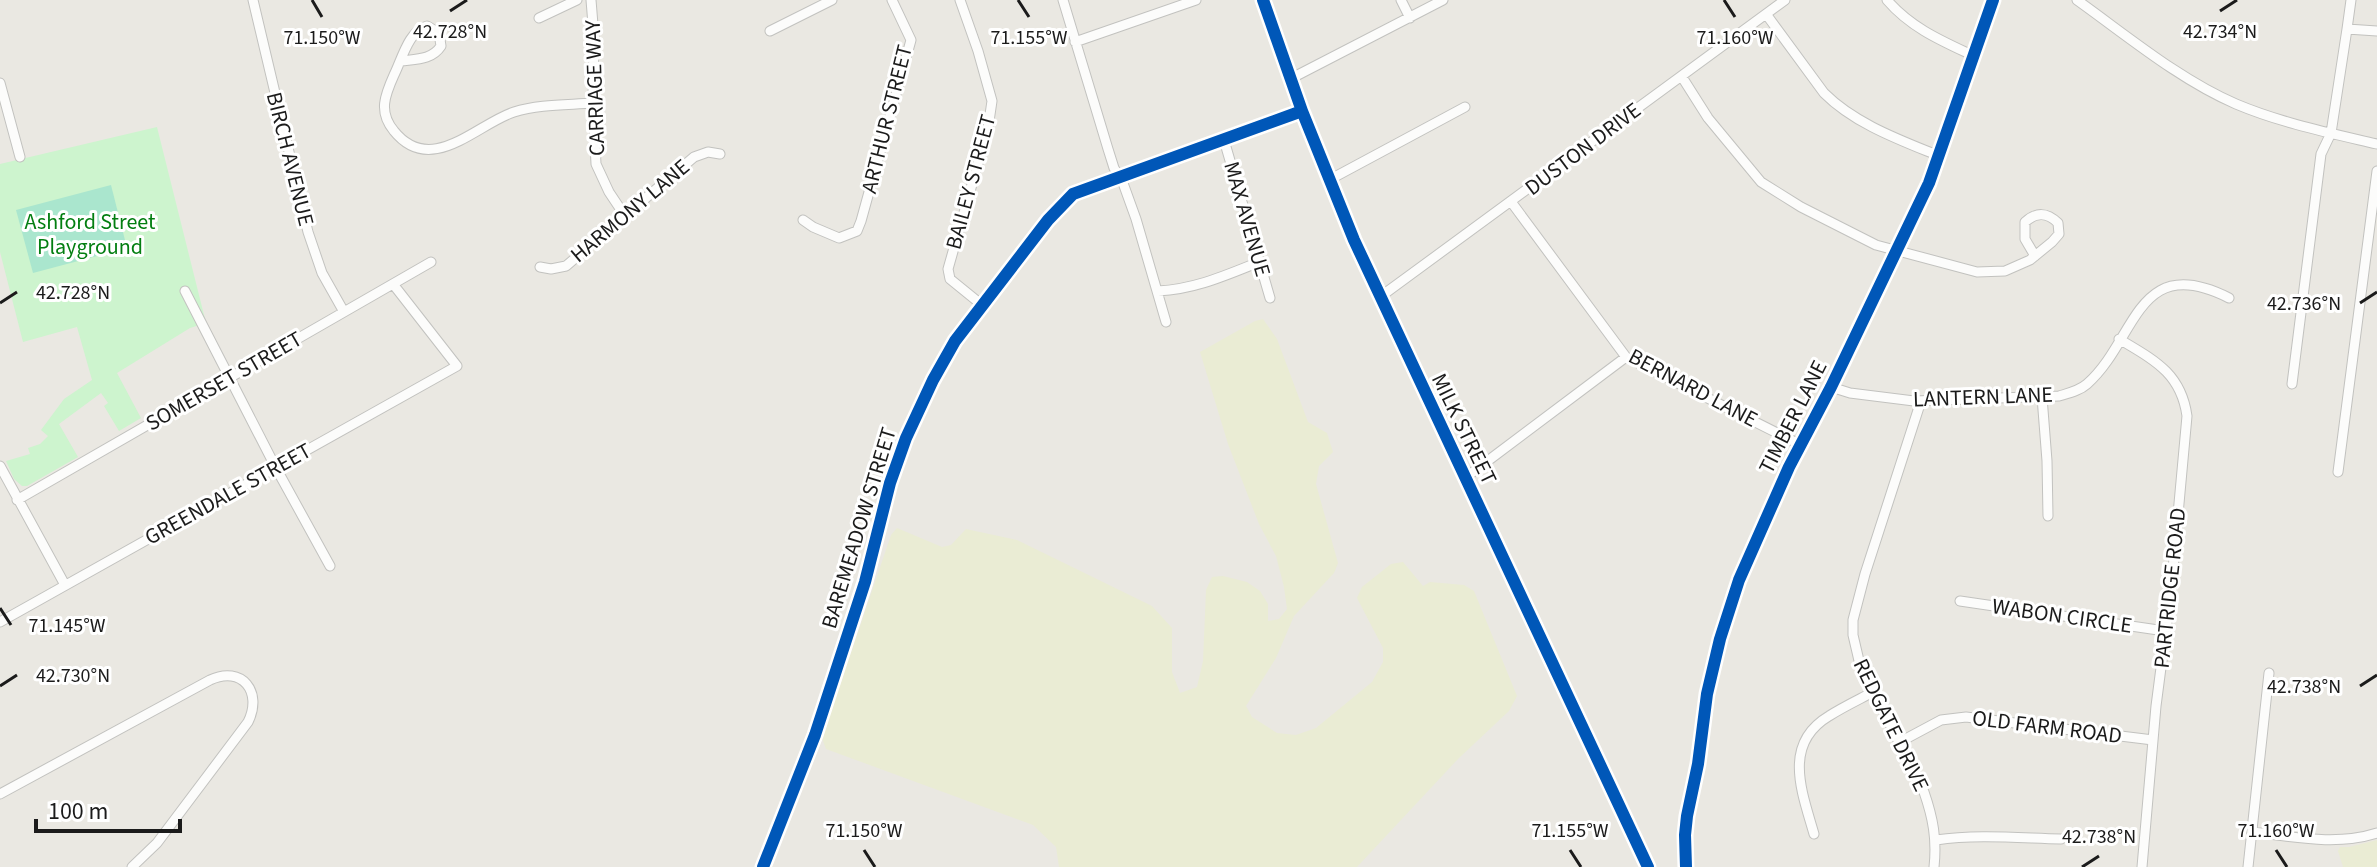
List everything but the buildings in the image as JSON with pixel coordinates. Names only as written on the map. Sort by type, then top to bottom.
[{"type":"street","name":"BIRCH AVENUE","points":[[253,0],[308,232],[322,273],[344,312]]},
{"type":"street","points":[[539,18],[577,0]]},
{"type":"street","name":"CARRIAGE WAY","points":[[591,0],[596,164],[625,216]]},
{"type":"street","points":[[770,31],[832,0]]},
{"type":"street","name":"ARTHUR STREET","points":[[803,220],[839,238],[857,231],[911,40],[892,0]]},
{"type":"street","name":"BAILEY STREET","points":[[960,0],[992,101],[988,128],[948,269],[950,279],[982,305]]},
{"type":"street","points":[[1063,0],[1111,159],[1132,207],[1166,322]]},
{"type":"street","points":[[1075,42],[1196,0]]},
{"type":"street","name":"MILK STREET","points":[[1263,0],[1329,180],[1380,297],[1648,867]]},
{"type":"street","points":[[1401,0],[1410,18]]},
{"type":"street","points":[[1290,79],[1443,0]]},
{"type":"street","name":"DUSTON DRIVE","points":[[1380,297],[1785,0]]},
{"type":"street","points":[[1887,0],[1923,31],[1974,56]]},
{"type":"street","name":"TIMBER LANE","points":[[1686,867],[1687,816],[1698,764],[1707,694],[1739,580],[1773,502],[1898,249],[1939,156],[1993,0]]},
{"type":"street","points":[[2077,0],[2210,91],[2268,116],[2377,144]]},
{"type":"street","points":[[2292,384],[2321,154],[2331,133],[2351,0]]},
{"type":"street","points":[[1766,14],[1835,104],[1858,119],[1939,156]]},
{"type":"street","points":[[401,61],[435,54],[442,42],[439,33],[431,27],[418,29],[401,61],[386,93],[383,105],[385,118],[400,138],[423,148],[448,147],[514,112],[593,103]]},
{"type":"street","points":[[2347,29],[2377,31]]},
{"type":"street","points":[[1682,77],[1708,118],[1761,182],[1801,207],[1876,245],[1977,272],[2005,271],[2017,267],[2035,256],[2052,242],[2059,234],[2058,223],[2051,216],[2041,213],[2025,222],[2025,239],[2035,256]]},
{"type":"street","points":[[0,83],[20,157]]},
{"type":"street","points":[[1329,180],[1465,107]]},
{"type":"street","name":"BAREMEADOW STREET","points":[[763,867],[815,735],[865,582],[890,483],[906,438],[942,363],[982,305],[1065,201],[1084,189],[1302,111]]},
{"type":"street","name":"MAX AVENUE","points":[[1224,140],[1270,298]]},
{"type":"street","name":"HARMONY LANE","points":[[540,267],[551,269],[566,266],[694,157],[708,152],[720,154]]},
{"type":"street","points":[[2338,472],[2377,171]]},
{"type":"street","name":"BERNARD LANE","points":[[1512,203],[1626,357],[1801,445]]},
{"type":"street","name":"SOMERSET STREET","points":[[17,500],[431,262]]},
{"type":"street","points":[[1158,291],[1195,287],[1259,262]]},
{"type":"street","name":"GREENDALE STREET","points":[[0,622],[457,366],[393,284]]},
{"type":"street","name":"LANTERN LANE","points":[[1831,387],[1886,399],[1921,401],[2042,397],[2075,392],[2087,384],[2110,355],[2141,306],[2156,293],[2169,287],[2201,286],[2229,298]]},
{"type":"street","points":[[185,291],[330,566]]},
{"type":"street","name":"PARTRIDGE ROAD","points":[[2119,339],[2166,369],[2176,381],[2185,406],[2180,496],[2142,867]]},
{"type":"street","points":[[1465,478],[1626,357]]},
{"type":"street","points":[[2042,397],[2048,516]]},
{"type":"street","name":"REDGATE DRIVE","points":[[1921,401],[1853,620],[1854,648],[1931,812],[1936,840],[1934,867]]},
{"type":"street","points":[[0,466],[65,585]]},
{"type":"street","name":"WABON CIRCLE","points":[[1960,601],[2165,631]]},
{"type":"street","points":[[2248,867],[2269,673]]},
{"type":"street","points":[[0,794],[210,680],[227,674],[242,679],[253,697],[254,705],[248,722],[157,843],[132,867]]},
{"type":"street","points":[[1814,834],[1798,769],[1804,741],[1827,716],[1873,692]]},
{"type":"street","name":"OLD FARM ROAD","points":[[1898,743],[1941,720],[1966,717],[2153,740]]},
{"type":"street","points":[[2253,832],[2323,841],[2377,833]]},
{"type":"street","points":[[1936,840],[1958,837],[2061,839]]},
{"type":"green space","name":"Ashford Street Playground","points":[[157,127],[206,323],[190,328],[117,373],[141,418],[119,431],[104,406],[108,403],[101,393],[59,424],[78,457],[22,486],[14,479],[6,461],[30,454],[28,448],[40,444],[48,436],[41,430],[64,399],[92,380],[77,327],[23,342],[0,252],[0,164]]},
{"type":"green space","points":[[111,185],[127,248],[33,273],[16,210]]},
{"type":"green space","points":[[1263,319],[1277,339],[1308,422],[1327,433],[1333,452],[1319,466],[1316,484],[1338,563],[1334,573],[1294,616],[1276,658],[1246,706],[1252,717],[1277,733],[1296,735],[1316,728],[1372,682],[1383,662],[1383,648],[1357,598],[1362,587],[1391,564],[1403,562],[1423,586],[1430,582],[1464,585],[1474,591],[1517,696],[1509,711],[1458,759],[1357,867],[1059,867],[1056,847],[1033,825],[826,749],[822,738],[891,535],[897,528],[942,547],[951,545],[966,529],[1017,540],[1152,606],[1172,628],[1172,672],[1180,693],[1197,687],[1203,661],[1206,590],[1212,577],[1223,576],[1247,582],[1260,591],[1268,604],[1268,621],[1279,619],[1287,609],[1276,556],[1259,524],[1228,444],[1200,352]]},
{"type":"green space","points":[[2377,840],[2377,867],[2343,867],[2338,851],[2340,847]]},
{"type":"cycle path","points":[[1263,0],[1302,111],[1354,240],[1648,867]]},
{"type":"cycle path","points":[[1686,867],[1687,816],[1698,764],[1707,694],[1739,580],[1789,467],[1929,183],[1993,0]]},
{"type":"cycle path","points":[[763,867],[815,735],[865,582],[890,483],[906,438],[955,341],[1048,220],[1073,194],[1302,111]]}]
